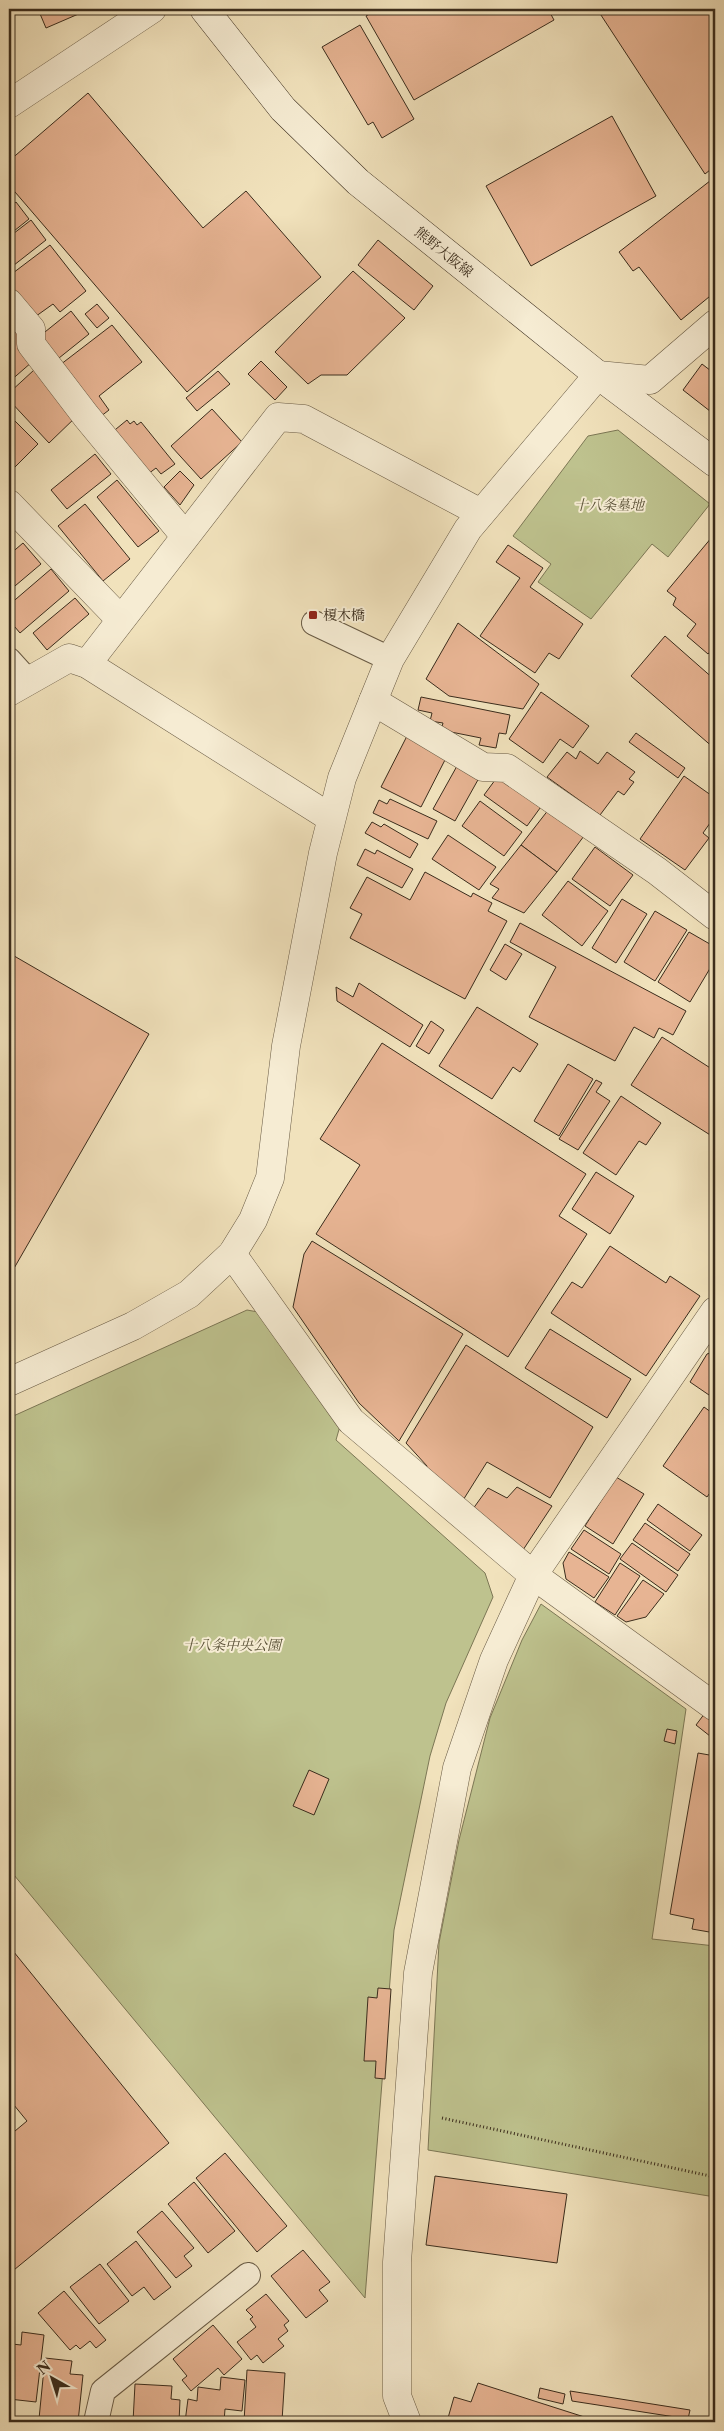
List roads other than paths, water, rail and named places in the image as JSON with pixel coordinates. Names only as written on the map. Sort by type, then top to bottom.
[{"type":"street","points":[[9,104],[152,9]]},
{"type":"street","name":"熊野大阪線","points":[[204,9],[283,109],[358,182],[598,375],[715,463]]},
{"type":"street","points":[[9,303],[31,329],[31,344],[86,416],[185,536]]},
{"type":"street","points":[[9,1382],[133,1326],[190,1294],[232,1254],[252,1220],[270,1178],[286,1046],[307,926],[331,818],[342,778],[390,659],[468,529],[598,375],[650,380],[715,324]]},
{"type":"street","points":[[87,664],[278,417],[304,418],[481,512]]},
{"type":"street","points":[[9,504],[120,619]]},
{"type":"street","points":[[18,687],[69,658],[87,664],[331,818]]},
{"type":"street","points":[[373,701],[482,767],[506,768],[657,870],[714,914]]},
{"type":"street","points":[[232,1254],[351,1420],[533,1575],[715,1707]]},
{"type":"street","points":[[407,2422],[396,2396],[397,2262],[418,1973],[457,1768],[494,1660],[533,1575],[713,1318]]},
{"type":"lane","points":[[314,623],[390,659]]},
{"type":"lane","points":[[9,660],[18,687]]},
{"type":"lane","points":[[96,2422],[103,2391],[248,2275]]},
{"type":"place","name":"榎木橋","points":[[313,615]]},
{"type":"park label","name":"十八条墓地","points":[[609,505]]},
{"type":"park label","name":"十八条中央公園","points":[[232,1645]]}]
